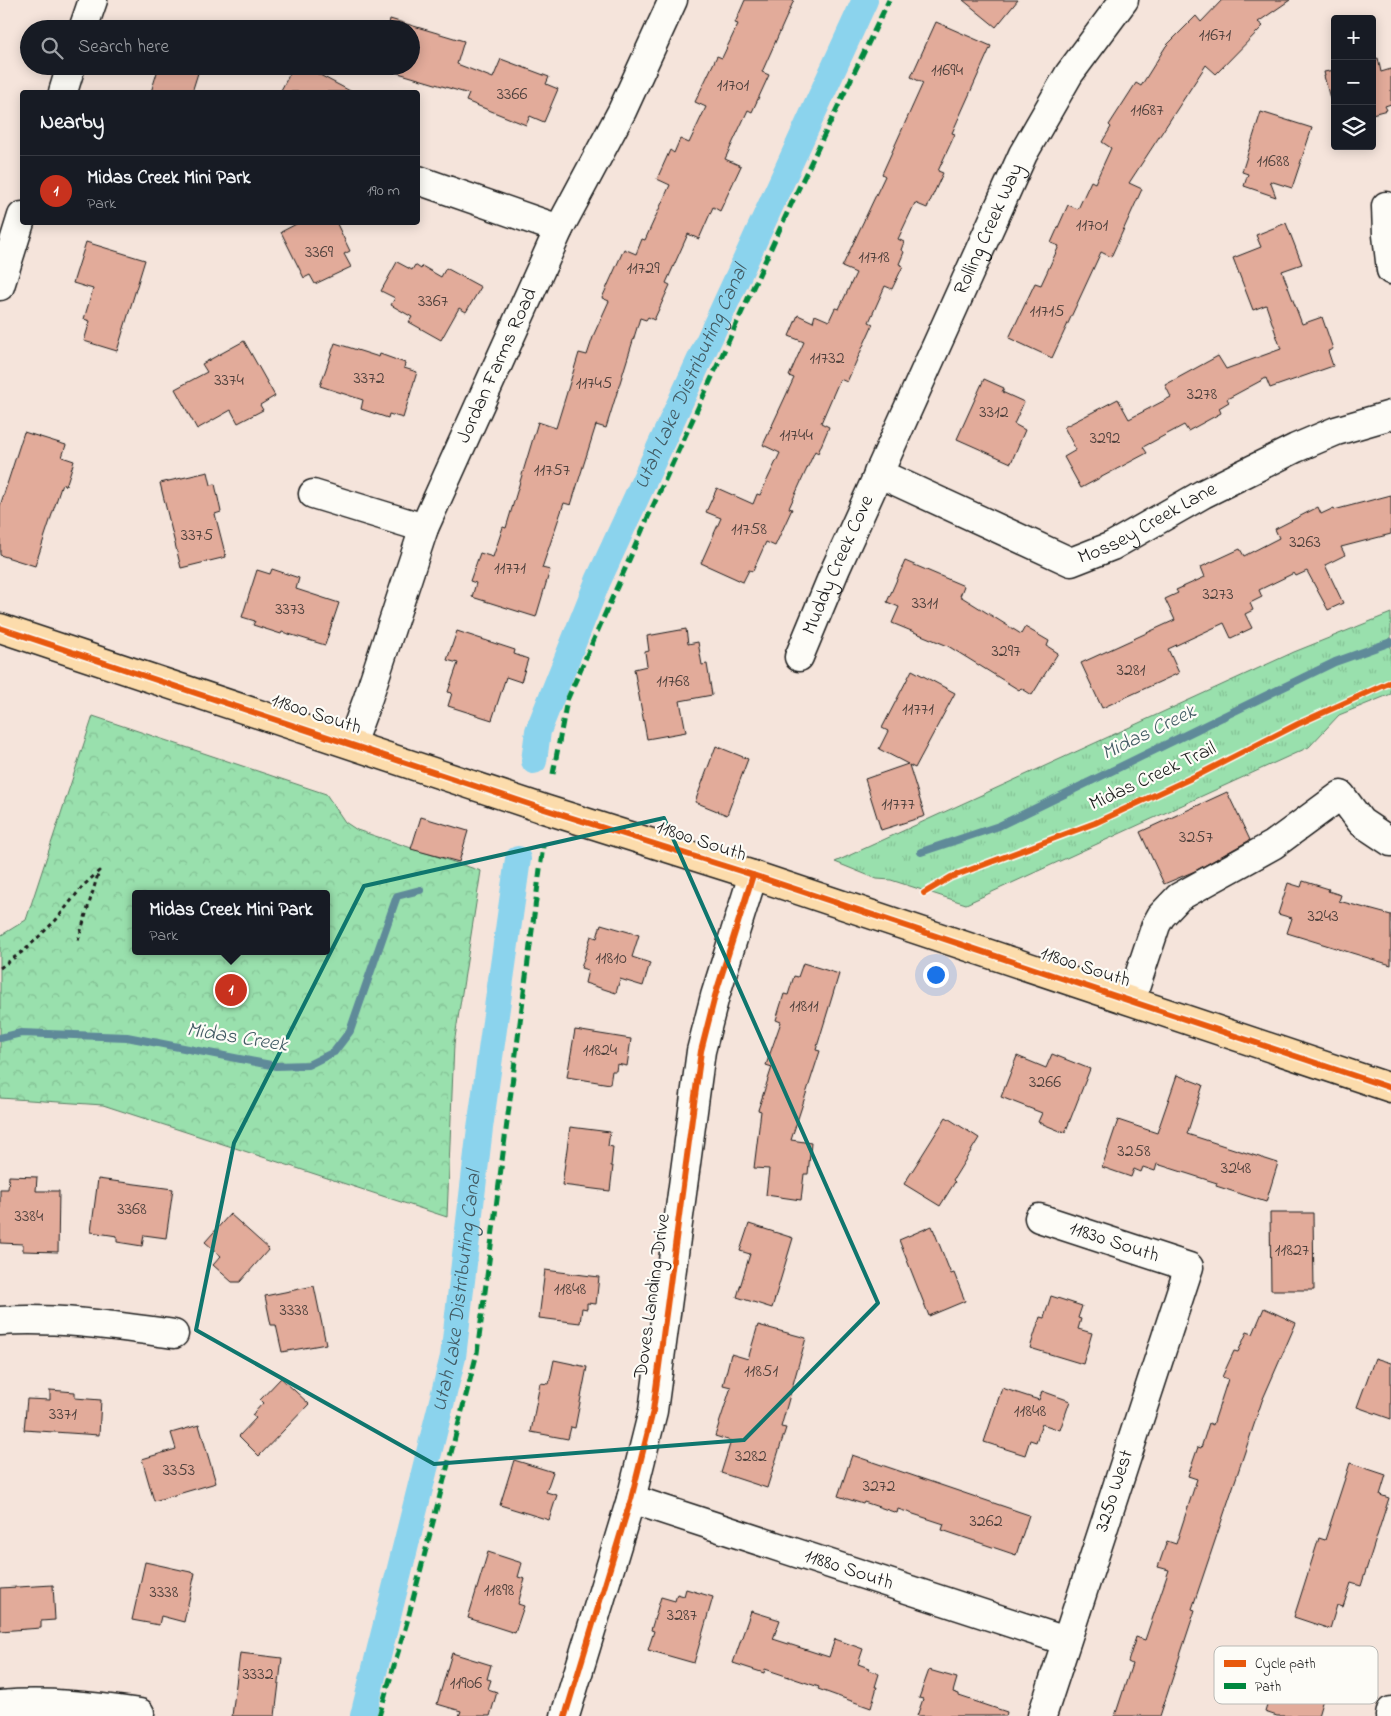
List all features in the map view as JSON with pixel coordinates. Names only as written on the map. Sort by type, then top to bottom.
[{"type":"main road","name":"11800 South","points":[[0,628],[544,809],[1131,1000],[1391,1088]]},
{"type":"street","points":[[86,20],[92,0]]},
{"type":"street","name":"Jordan Farms Road","points":[[351,744],[424,528],[559,230],[622,111],[673,0]]},
{"type":"street","name":"Rolling Creek Way","points":[[878,473],[1024,154],[1069,74],[1124,0]]},
{"type":"street","points":[[63,90],[68,75]]},
{"type":"street","points":[[420,181],[559,230]]},
{"type":"street","points":[[1386,206],[1391,270]]},
{"type":"street","points":[[0,286],[20,222]]},
{"type":"street","name":"Mossey Creek Lane","points":[[878,473],[1070,562],[1112,546],[1203,494],[1296,448],[1336,431],[1391,415]]},
{"type":"street","name":"Muddy Creek Cove","points":[[799,657],[878,473]]},
{"type":"street","points":[[313,494],[424,528]]},
{"type":"street","points":[[1131,1000],[1156,925],[1170,905],[1187,892],[1231,870],[1273,845],[1341,795],[1361,822],[1391,842]]},
{"type":"street","name":"Doves Landing Drive","points":[[565,1716],[646,1445],[659,1376],[701,1052],[715,996],[752,876]]},
{"type":"street","name":"11830 South","points":[[1039,1218],[1189,1267]]},
{"type":"street","name":"3250 West","points":[[1042,1716],[1189,1267]]},
{"type":"street","points":[[0,1321],[93,1322],[174,1334]]},
{"type":"street","name":"11880 South","points":[[631,1499],[1066,1641]]},
{"type":"street","points":[[0,1705],[42,1703],[83,1705],[140,1713]]},
{"type":"street","points":[[1390,1716],[1391,1711]]},
{"type":"path","points":[[0,968],[26,950],[56,920],[82,887],[99,871],[77,944]]},
{"type":"highlighted area","points":[[664,818],[878,1303],[744,1440],[434,1464],[196,1330],[234,1143],[364,886]]},
{"type":"green space","points":[[1391,613],[1391,694],[1339,715],[1309,747],[966,904],[891,880],[877,879],[835,862],[1294,652]]},
{"type":"green space","points":[[93,716],[326,794],[345,822],[357,830],[481,871],[454,1044],[447,1217],[103,1105],[0,1098],[0,936],[26,920]]},
{"type":"building","points":[[745,0],[794,0],[762,72],[769,75],[752,112],[748,110],[725,159],[741,166],[720,211],[713,207],[699,239],[688,234],[666,283],[670,285],[654,320],[648,317],[646,320],[640,318],[606,428],[596,425],[571,505],[564,503],[542,568],[550,570],[536,617],[472,597],[476,583],[470,581],[480,553],[493,557],[503,527],[506,528],[538,422],[556,428],[579,353],[587,355],[609,301],[602,298],[624,249],[636,254],[642,239],[645,240],[670,185],[657,179],[670,150],[674,153],[680,139],[689,143],[706,107],[695,102],[717,56],[722,58],[738,24],[735,23]]},
{"type":"building","points":[[963,0],[1018,0],[996,27]]},
{"type":"building","points":[[1222,0],[1290,0],[1258,22],[1263,26],[1216,74],[1206,65],[1129,183],[1142,189],[1111,257],[1101,252],[1052,358],[1009,338],[1035,283],[1041,285],[1059,246],[1051,243],[1068,205],[1078,209],[1091,181],[1095,183],[1111,148],[1102,142],[1111,127],[1109,125],[1136,83],[1141,86],[1166,46],[1196,16],[1201,22]]},
{"type":"building","points":[[936,22],[991,46],[952,133],[955,134],[938,171],[943,173],[927,208],[915,203],[898,239],[904,242],[901,250],[904,252],[899,264],[903,266],[892,289],[885,286],[869,322],[873,324],[847,382],[840,379],[821,423],[829,427],[818,453],[815,451],[789,508],[792,509],[775,546],[766,542],[753,571],[749,570],[743,582],[701,563],[721,518],[706,512],[717,488],[753,504],[757,494],[760,495],[780,453],[763,445],[794,378],[789,376],[804,342],[789,336],[798,315],[813,322],[815,315],[829,321],[835,308],[839,309],[856,273],[842,267],[885,176],[882,174],[923,83],[911,77]]},
{"type":"building","points":[[420,28],[464,41],[457,64],[493,78],[501,59],[549,77],[546,84],[558,89],[544,122],[530,116],[526,125],[466,101],[469,94],[405,75],[420,75]]},
{"type":"building","points":[[1378,58],[1381,72],[1391,69],[1391,104],[1385,106],[1387,110],[1376,113],[1376,60]]},
{"type":"building","points":[[1331,71],[1331,102],[1324,76],[1324,72]]},
{"type":"building","points":[[156,75],[197,75],[193,90],[152,90]]},
{"type":"building","points":[[289,75],[320,75],[348,90],[281,90]]},
{"type":"building","points":[[1261,112],[1312,128],[1292,188],[1270,181],[1276,197],[1244,186],[1248,174],[1242,172]]},
{"type":"building","points":[[1286,223],[1302,264],[1282,271],[1302,324],[1322,317],[1333,349],[1328,351],[1333,366],[1270,388],[1266,378],[1227,399],[1229,402],[1219,408],[1221,413],[1188,431],[1184,425],[1143,447],[1147,453],[1081,488],[1064,457],[1076,450],[1064,427],[1118,399],[1129,419],[1171,397],[1165,385],[1218,356],[1226,369],[1281,349],[1266,305],[1253,310],[1233,258],[1261,247],[1256,235]]},
{"type":"building","points":[[294,225],[337,225],[350,251],[344,254],[351,267],[315,284],[310,275],[304,278],[281,232]]},
{"type":"building","points":[[86,242],[145,260],[117,351],[84,341],[90,321],[84,319],[93,289],[73,283]]},
{"type":"building","points":[[397,262],[412,270],[415,265],[421,269],[422,266],[441,277],[446,268],[481,287],[466,312],[459,308],[441,340],[409,322],[412,317],[391,305],[395,298],[381,291]]},
{"type":"building","points":[[244,341],[275,396],[260,405],[263,410],[238,423],[231,410],[197,429],[175,389],[207,372],[202,364]]},
{"type":"building","points":[[335,343],[379,357],[380,354],[405,363],[404,368],[417,372],[403,418],[389,414],[388,418],[361,409],[363,400],[320,386]]},
{"type":"building","points":[[984,379],[1004,388],[1002,392],[1024,402],[1014,424],[1025,430],[1011,463],[957,439]]},
{"type":"building","points":[[24,432],[66,445],[62,457],[74,461],[66,486],[62,484],[35,566],[0,555],[0,506]]},
{"type":"building","points":[[208,472],[211,485],[215,484],[221,512],[215,514],[226,557],[181,568],[160,483]]},
{"type":"building","points":[[1391,495],[1391,534],[1341,547],[1345,555],[1325,565],[1343,603],[1328,610],[1307,571],[1296,576],[1294,573],[1259,590],[1262,597],[1250,603],[1253,610],[1245,614],[1252,628],[1231,638],[1224,623],[1168,649],[1179,673],[1102,708],[1081,663],[1175,620],[1165,599],[1178,593],[1176,590],[1205,577],[1201,567],[1240,549],[1244,556],[1279,538],[1275,529],[1318,507],[1321,514],[1334,508],[1334,510]]},
{"type":"building","points":[[905,561],[964,586],[960,596],[1021,634],[1025,627],[1049,641],[1047,646],[1058,653],[1032,695],[1021,688],[1019,690],[948,646],[892,623],[899,607],[887,602]]},
{"type":"building","points":[[272,569],[299,578],[296,589],[339,603],[325,645],[253,625],[255,621],[242,617],[257,570],[270,574]]},
{"type":"building","points":[[686,629],[688,644],[698,642],[702,665],[707,664],[712,695],[680,701],[686,732],[647,739],[634,669],[647,666],[645,652],[649,651],[647,636]]},
{"type":"building","points":[[457,631],[515,650],[514,654],[528,659],[521,682],[506,677],[492,720],[448,706],[452,693],[448,692],[458,663],[447,660]]},
{"type":"building","points":[[912,670],[955,693],[915,768],[909,765],[925,816],[881,830],[865,779],[908,764],[879,749],[888,731],[882,728]]},
{"type":"building","points":[[716,746],[748,759],[727,815],[695,802]]},
{"type":"building","points":[[1227,792],[1250,840],[1195,871],[1164,884],[1140,832]]},
{"type":"building","points":[[421,817],[468,831],[459,862],[411,849]]},
{"type":"building","points":[[1303,881],[1341,895],[1339,901],[1391,915],[1391,965],[1287,933],[1292,918],[1278,914],[1288,883],[1301,887]]},
{"type":"building","points":[[601,924],[639,935],[632,957],[650,963],[643,986],[620,979],[616,993],[585,983],[588,970],[581,968],[591,936],[597,938]]},
{"type":"building","points":[[803,963],[839,974],[816,1050],[820,1051],[791,1140],[811,1143],[808,1174],[804,1174],[801,1200],[766,1195],[769,1169],[754,1168],[761,1111],[758,1110],[772,1067],[766,1065],[781,1022],[776,1020],[784,994],[788,995],[794,976],[798,977]]},
{"type":"building","points":[[575,1030],[631,1039],[627,1066],[617,1064],[616,1071],[612,1071],[610,1084],[567,1077]]},
{"type":"building","points":[[1052,1054],[1090,1069],[1065,1133],[1038,1122],[1042,1113],[1001,1097],[1017,1056],[1046,1068]]},
{"type":"building","points":[[1177,1075],[1203,1085],[1187,1134],[1278,1163],[1266,1202],[1216,1186],[1217,1183],[1157,1164],[1155,1171],[1143,1167],[1141,1172],[1134,1169],[1131,1177],[1102,1167],[1118,1120],[1157,1133]]},
{"type":"building","points":[[946,1117],[979,1138],[953,1180],[955,1182],[940,1206],[904,1184]]},
{"type":"building","points":[[570,1127],[610,1132],[608,1146],[613,1147],[611,1166],[613,1166],[610,1191],[562,1185]]},
{"type":"building","points":[[9,1176],[37,1177],[36,1191],[59,1191],[58,1252],[23,1251],[23,1244],[0,1243],[0,1189],[8,1189]]},
{"type":"building","points":[[98,1179],[173,1189],[166,1238],[144,1235],[142,1246],[117,1242],[117,1236],[91,1232]]},
{"type":"building","points":[[1270,1213],[1313,1213],[1314,1290],[1271,1290]]},
{"type":"building","points":[[230,1214],[269,1249],[240,1282],[232,1282],[213,1265],[221,1256],[205,1242]]},
{"type":"building","points":[[749,1224],[793,1238],[772,1308],[737,1297],[750,1254],[740,1251]]},
{"type":"building","points":[[932,1226],[951,1274],[954,1273],[965,1301],[929,1316],[899,1240]]},
{"type":"building","points":[[545,1270],[599,1277],[596,1304],[587,1303],[587,1309],[582,1308],[580,1323],[539,1318]]},
{"type":"building","points":[[314,1286],[326,1344],[282,1352],[276,1325],[271,1325],[265,1296]]},
{"type":"building","points":[[1051,1296],[1082,1306],[1078,1318],[1081,1319],[1078,1329],[1092,1333],[1083,1364],[1030,1348],[1040,1317],[1044,1318]]},
{"type":"building","points":[[1264,1308],[1296,1323],[1262,1401],[1192,1609],[1195,1610],[1160,1716],[1115,1716],[1132,1664],[1128,1662],[1136,1637],[1145,1640],[1169,1570],[1158,1567],[1167,1541],[1176,1544],[1197,1479],[1188,1476],[1198,1447],[1201,1448],[1209,1423],[1213,1425],[1228,1379],[1222,1377],[1234,1351],[1238,1352],[1247,1332],[1253,1334]]},
{"type":"building","points":[[758,1325],[806,1338],[781,1427],[786,1428],[767,1488],[721,1473],[731,1441],[715,1436],[731,1387],[723,1385],[731,1354],[748,1359]]},
{"type":"building","points":[[1375,1358],[1391,1363],[1391,1419],[1357,1407]]},
{"type":"building","points":[[554,1360],[587,1367],[575,1428],[571,1427],[568,1439],[531,1432],[540,1383],[549,1384]]},
{"type":"building","points":[[281,1378],[309,1404],[259,1456],[239,1436],[256,1418],[252,1415],[263,1403],[260,1400]]},
{"type":"building","points":[[1002,1388],[1039,1400],[1042,1391],[1070,1401],[1060,1430],[1042,1424],[1036,1442],[1030,1440],[1025,1455],[984,1442]]},
{"type":"building","points":[[50,1390],[75,1392],[75,1398],[101,1400],[99,1435],[24,1430],[27,1399],[50,1400]]},
{"type":"building","points":[[199,1425],[216,1483],[154,1501],[142,1459],[176,1449],[171,1433]]},
{"type":"building","points":[[852,1455],[1029,1515],[1016,1555],[942,1530],[944,1524],[898,1509],[897,1513],[838,1496]]},
{"type":"building","points":[[514,1460],[553,1472],[546,1492],[557,1495],[549,1520],[500,1505]]},
{"type":"building","points":[[1350,1463],[1386,1475],[1380,1495],[1389,1498],[1361,1586],[1351,1583],[1343,1607],[1337,1605],[1330,1629],[1294,1617],[1319,1538],[1325,1540]]},
{"type":"building","points":[[488,1552],[522,1563],[518,1577],[525,1579],[518,1604],[524,1606],[515,1633],[468,1618]]},
{"type":"building","points":[[145,1562],[195,1573],[184,1622],[161,1616],[159,1625],[132,1620]]},
{"type":"building","points":[[53,1585],[55,1620],[41,1621],[41,1628],[0,1631],[0,1588]]},
{"type":"building","points":[[686,1589],[713,1597],[694,1663],[648,1650],[654,1631],[651,1630],[661,1597],[675,1601],[677,1594],[684,1596]]},
{"type":"building","points":[[751,1611],[780,1620],[773,1639],[829,1657],[835,1639],[863,1649],[858,1664],[879,1674],[871,1708],[818,1689],[819,1687],[765,1669],[764,1673],[733,1663]]},
{"type":"building","points":[[240,1653],[282,1658],[275,1716],[232,1716]]},
{"type":"building","points":[[452,1653],[491,1665],[487,1679],[491,1680],[488,1689],[497,1692],[490,1716],[459,1716],[461,1711],[437,1704]]},
{"type":"building","points":[[929,1670],[957,1678],[953,1692],[959,1694],[959,1696],[1007,1712],[1006,1716],[917,1716],[923,1699],[919,1698]]},
{"type":"building","points":[[1267,1704],[1322,1704],[1318,1716],[1277,1716],[1265,1712]]},
{"type":"waterway","name":"Utah Lake Distributing Canal","points":[[534,761],[538,731],[598,581],[865,0]]},
{"type":"waterway","name":"Midas Creek","points":[[921,852],[999,826],[1335,662],[1391,642]]},
{"type":"waterway","name":"Utah Lake Distributing Canal","points":[[363,1716],[453,1357],[480,1128],[518,859]]},
{"type":"waterway","name":"Midas Creek","points":[[0,1038],[21,1033],[127,1037],[276,1066],[308,1065],[334,1052],[350,1031],[397,896],[420,890]]},
{"type":"marked path","points":[[553,774],[567,700],[648,517],[794,198],[889,0]]},
{"type":"marked path","points":[[379,1716],[407,1622],[477,1353],[543,846]]},
{"type":"cycle path","points":[[0,628],[544,809],[753,875],[1391,1088]]},
{"type":"cycle path","name":"Midas Creek Trail","points":[[924,893],[951,877],[1095,823],[1200,774],[1298,724],[1391,682]]},
{"type":"cycle path","points":[[565,1716],[631,1499],[653,1411],[701,1051],[715,996],[753,875]]},
{"type":"place","name":"Midas Creek Mini Park","points":[[231,990]]}]
